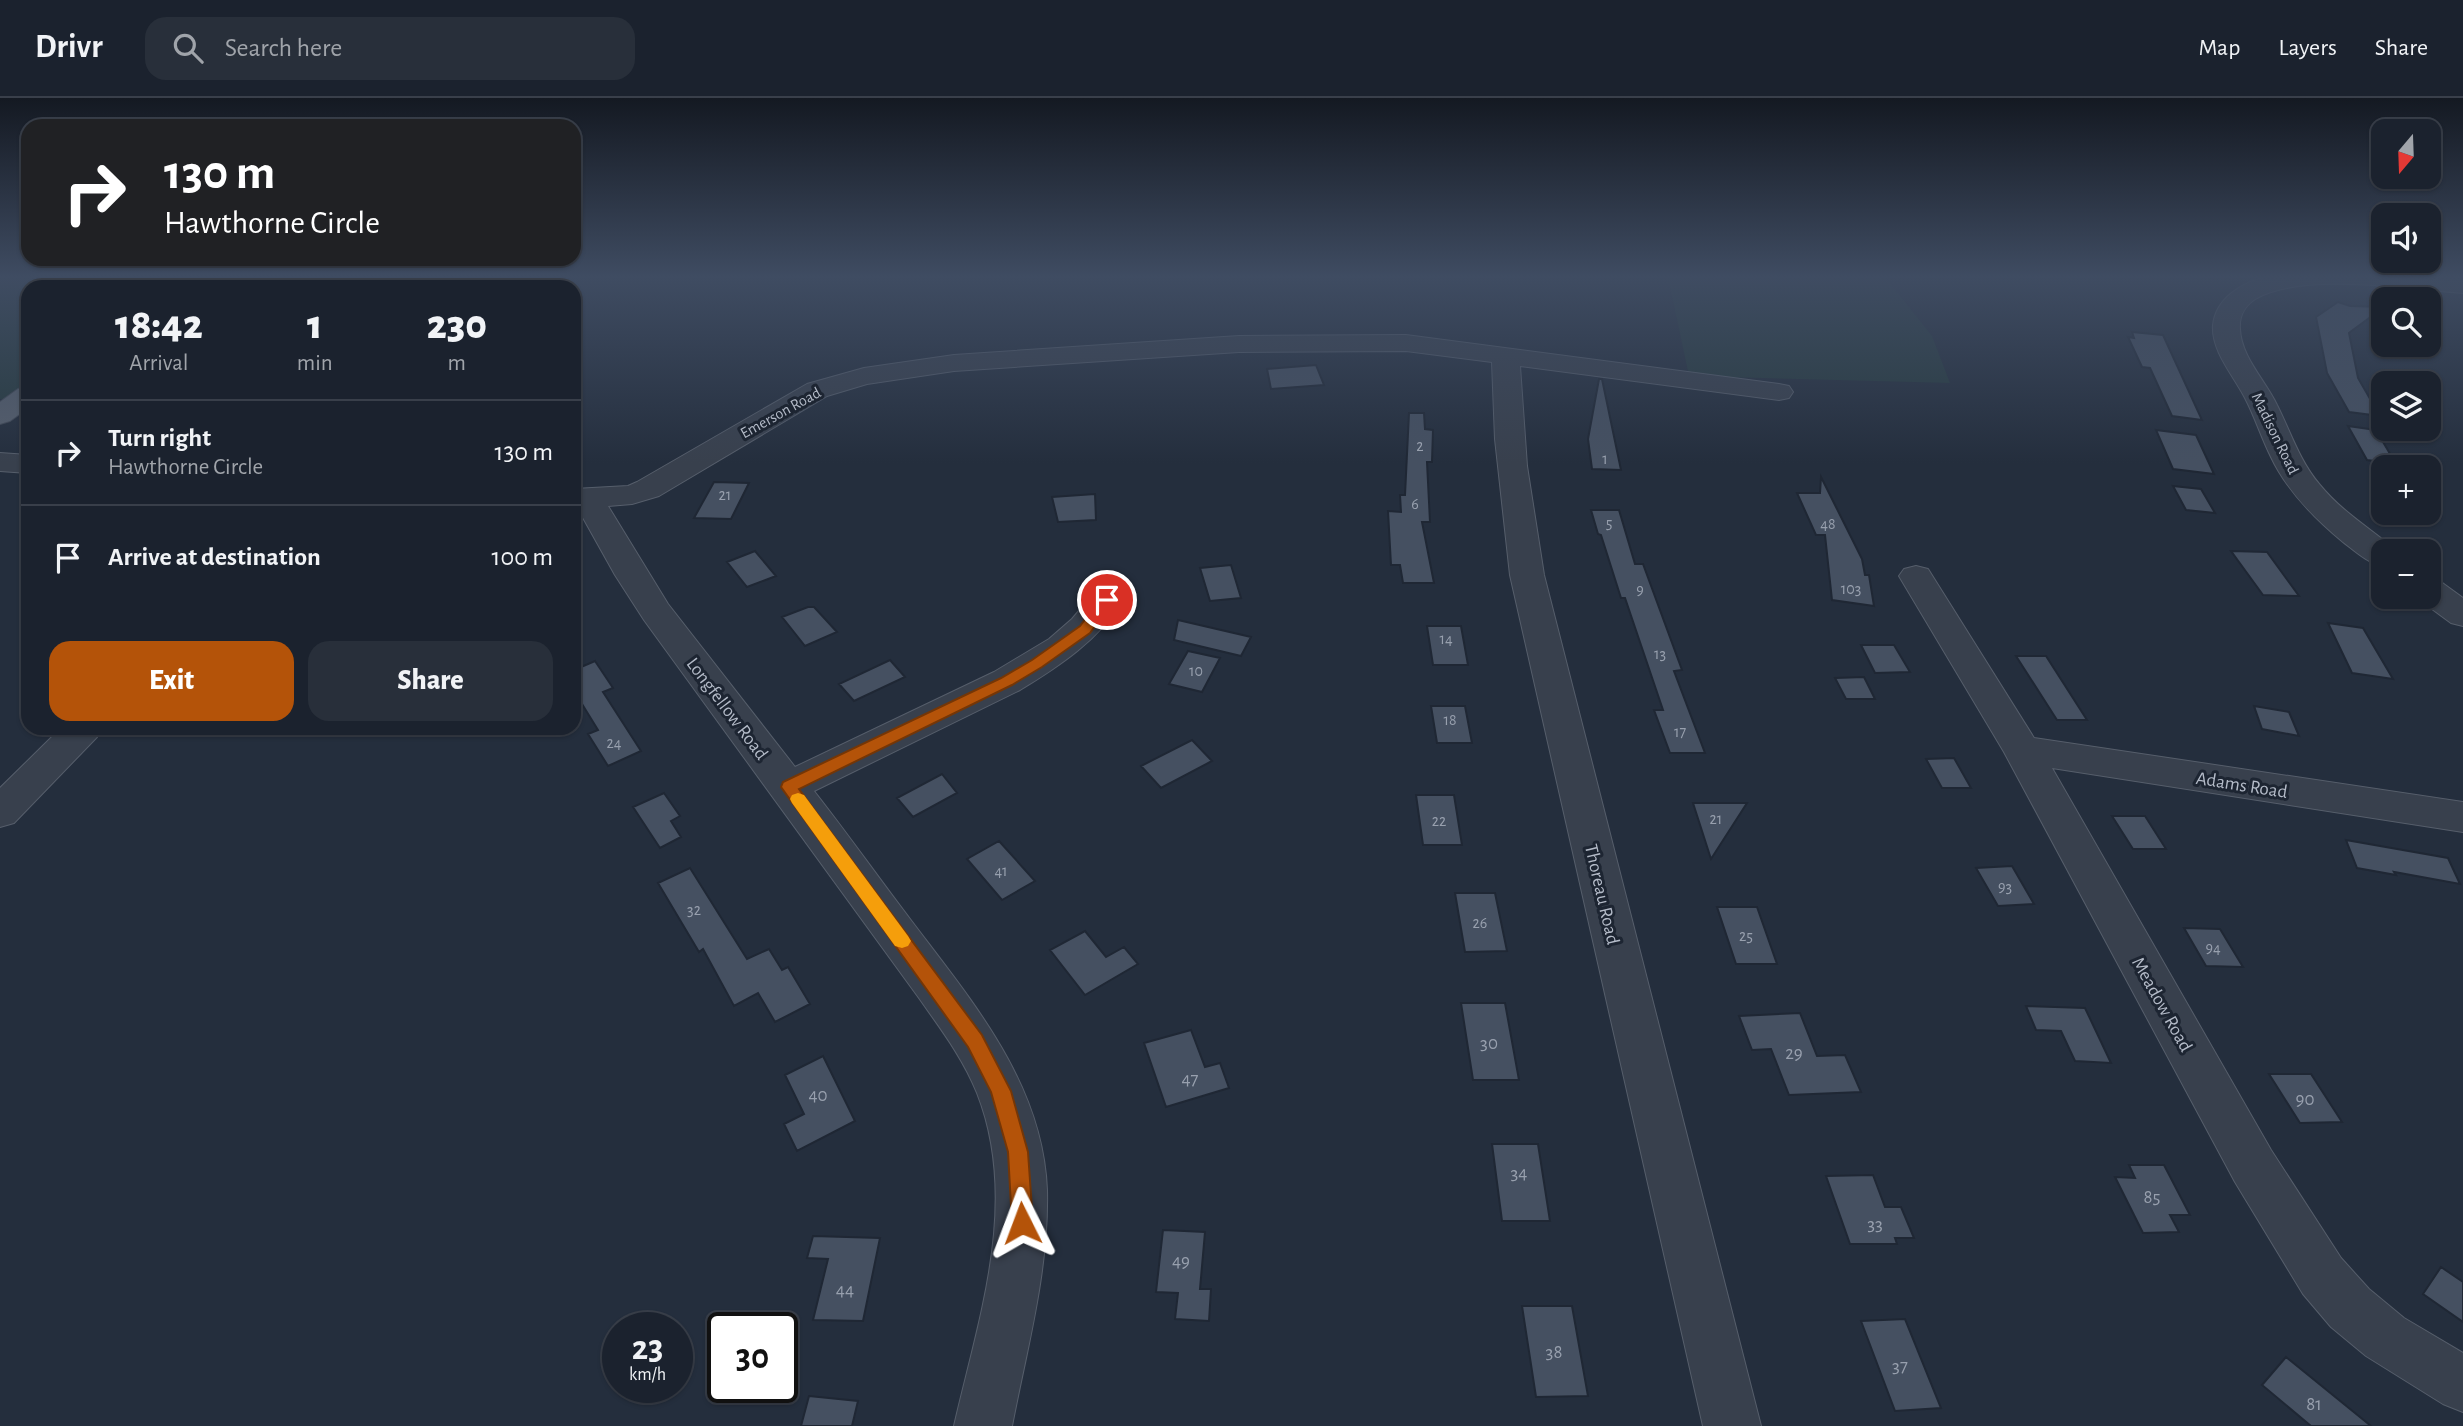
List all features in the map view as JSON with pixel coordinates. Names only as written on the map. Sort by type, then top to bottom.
[{"type":"main road","points":[[0,415],[21,400]]},
{"type":"street","name":"Madison Road","points":[[2229,339],[2263,405],[2282,452],[2300,481],[2323,507],[2371,546]]},
{"type":"street","name":"Emerson Road","points":[[581,498],[632,495],[648,489],[778,411],[838,382],[891,371],[1003,359],[1298,342],[1406,343],[1779,392]]},
{"type":"street","name":"Thoreau Road","points":[[1506,356],[1506,403],[1515,496],[1527,575],[1732,1426]]},
{"type":"street","points":[[0,462],[21,464]]},
{"type":"street","name":"Longfellow Road","points":[[581,498],[636,586],[739,725],[789,787],[975,1041],[1001,1091],[1018,1152],[1022,1223],[1016,1272],[983,1426]]},
{"type":"street","name":"Meadow Road","points":[[1916,576],[2022,750],[2253,1166],[2322,1276],[2350,1308],[2385,1337],[2463,1384]]},
{"type":"street","points":[[2441,599],[2463,615]]},
{"type":"street","points":[[789,787],[1037,664],[1085,629],[1107,600]]},
{"type":"street","points":[[0,812],[76,735]]},
{"type":"street","name":"Adams Road","points":[[2022,750],[2463,817]]},
{"type":"green space","points":[[0,339],[21,339],[21,400],[0,399]]},
{"type":"green space","points":[[1681,339],[1933,339],[1950,383],[1689,376]]},
{"type":"building","points":[[2129,339],[2165,339],[2202,420],[2172,416],[2150,368],[2142,367]]},
{"type":"building","points":[[2320,339],[2350,339],[2358,378],[2371,400],[2371,415],[2349,412],[2327,373]]},
{"type":"building","points":[[1316,365],[1324,385],[1271,389],[1267,369]]},
{"type":"building","points":[[1599,379],[1602,379],[1621,470],[1592,469],[1588,439]]},
{"type":"building","points":[[1409,413],[1424,413],[1425,429],[1433,430],[1432,462],[1427,462],[1430,522],[1422,522],[1434,583],[1403,583],[1400,565],[1391,565],[1388,511],[1401,512],[1400,495],[1405,495]]},
{"type":"building","points":[[2348,426],[2371,429],[2371,441],[2382,441],[2391,455],[2371,455],[2371,461],[2367,460]]},
{"type":"building","points":[[2156,430],[2196,435],[2214,474],[2173,469]]},
{"type":"building","points":[[1821,477],[1862,559],[1865,575],[1869,575],[1874,606],[1832,600],[1825,535],[1816,535],[1797,493],[1820,493]]},
{"type":"building","points":[[714,482],[749,483],[731,519],[694,518]]},
{"type":"building","points":[[2173,486],[2201,489],[2215,513],[2186,510]]},
{"type":"building","points":[[1095,494],[1096,520],[1058,522],[1052,497]]},
{"type":"building","points":[[1591,510],[1619,510],[1635,564],[1643,564],[1682,670],[1674,671],[1705,753],[1670,753],[1654,710],[1663,710],[1625,598],[1621,598]]},
{"type":"building","points":[[755,551],[776,576],[747,587],[727,562]]},
{"type":"building","points":[[2231,551],[2267,552],[2299,596],[2263,595]]},
{"type":"building","points":[[1231,565],[1241,598],[1210,601],[1200,568]]},
{"type":"building","points":[[814,607],[837,632],[805,646],[782,617]]},
{"type":"building","points":[[1178,620],[1251,637],[1241,656],[1174,640]]},
{"type":"building","points":[[2328,623],[2363,628],[2393,679],[2352,673]]},
{"type":"building","points":[[1427,626],[1461,626],[1468,665],[1433,665]]},
{"type":"building","points":[[1861,645],[1894,645],[1910,672],[1875,673]]},
{"type":"building","points":[[1188,651],[1220,658],[1202,692],[1169,684]]},
{"type":"building","points":[[2016,656],[2046,656],[2087,720],[2057,720]]},
{"type":"building","points":[[890,660],[905,677],[854,701],[839,684]]},
{"type":"building","points":[[595,661],[613,688],[603,692],[641,751],[608,766],[588,734],[598,730],[581,702],[581,667]]},
{"type":"building","points":[[1864,677],[1875,699],[1846,699],[1835,678]]},
{"type":"building","points":[[1431,706],[1465,706],[1472,743],[1437,743]]},
{"type":"building","points":[[2254,706],[2289,712],[2299,736],[2262,729]]},
{"type":"building","points":[[1192,740],[1212,761],[1161,788],[1141,766]]},
{"type":"building","points":[[1954,758],[1971,788],[1942,788],[1926,759]]},
{"type":"building","points":[[942,774],[957,793],[913,817],[897,798]]},
{"type":"building","points":[[664,793],[680,816],[671,821],[681,837],[660,848],[633,807]]},
{"type":"building","points":[[1416,795],[1454,795],[1462,845],[1423,845]]},
{"type":"building","points":[[1693,803],[1747,803],[1711,859]]},
{"type":"building","points":[[2112,816],[2145,816],[2166,849],[2133,849]]},
{"type":"building","points":[[2346,840],[2448,858],[2460,884],[2357,868]]},
{"type":"building","points":[[999,841],[1035,881],[1002,900],[967,859]]},
{"type":"building","points":[[2012,866],[2034,904],[1998,906],[1976,868]]},
{"type":"building","points":[[690,868],[747,959],[769,949],[782,970],[788,967],[810,1004],[775,1022],[758,993],[734,1006],[703,949],[699,952],[658,883]]},
{"type":"building","points":[[1455,893],[1495,893],[1507,951],[1465,952]]},
{"type":"building","points":[[1717,907],[1757,907],[1777,964],[1736,964]]},
{"type":"building","points":[[2184,928],[2220,929],[2243,967],[2206,966]]},
{"type":"building","points":[[1085,931],[1106,957],[1124,947],[1138,964],[1085,995],[1050,950]]},
{"type":"building","points":[[1461,1003],[1505,1003],[1519,1080],[1473,1080]]},
{"type":"building","points":[[2026,1006],[2085,1008],[2111,1063],[2075,1061],[2061,1031],[2036,1030]]},
{"type":"building","points":[[1800,1013],[1817,1056],[1845,1055],[1861,1092],[1789,1095],[1771,1049],[1752,1050],[1739,1016]]},
{"type":"building","points":[[1191,1030],[1205,1067],[1220,1063],[1229,1088],[1166,1107],[1144,1043]]},
{"type":"building","points":[[823,1056],[855,1121],[797,1151],[784,1124],[804,1114],[785,1075]]},
{"type":"building","points":[[2269,1074],[2311,1074],[2342,1122],[2300,1123]]},
{"type":"building","points":[[1492,1144],[1538,1144],[1550,1221],[1502,1221]]},
{"type":"building","points":[[2129,1165],[2164,1165],[2190,1215],[2170,1215],[2179,1232],[2143,1233],[2115,1177],[2135,1178]]},
{"type":"building","points":[[1873,1175],[1885,1207],[1901,1207],[1914,1238],[1895,1238],[1897,1244],[1850,1244],[1826,1176]]},
{"type":"building","points":[[1163,1230],[1205,1232],[1200,1289],[1211,1289],[1209,1321],[1175,1319],[1178,1293],[1156,1292]]},
{"type":"building","points":[[813,1236],[880,1238],[863,1321],[813,1320],[828,1259],[807,1258]]},
{"type":"building","points":[[2441,1267],[2463,1282],[2463,1322],[2423,1294]]},
{"type":"building","points":[[1522,1306],[1572,1306],[1588,1396],[1536,1397]]},
{"type":"building","points":[[1905,1319],[1941,1408],[1895,1411],[1861,1321]]},
{"type":"building","points":[[2286,1357],[2371,1426],[2311,1426],[2262,1385]]},
{"type":"building","points":[[809,1396],[858,1401],[852,1426],[801,1426]]},
{"type":"slow traffic","points":[[798,799],[902,941]]},
{"type":"route","points":[[1022,1223],[1018,1152],[1001,1091],[975,1041],[789,787],[1007,681],[1056,653],[1085,629],[1107,600]]}]
